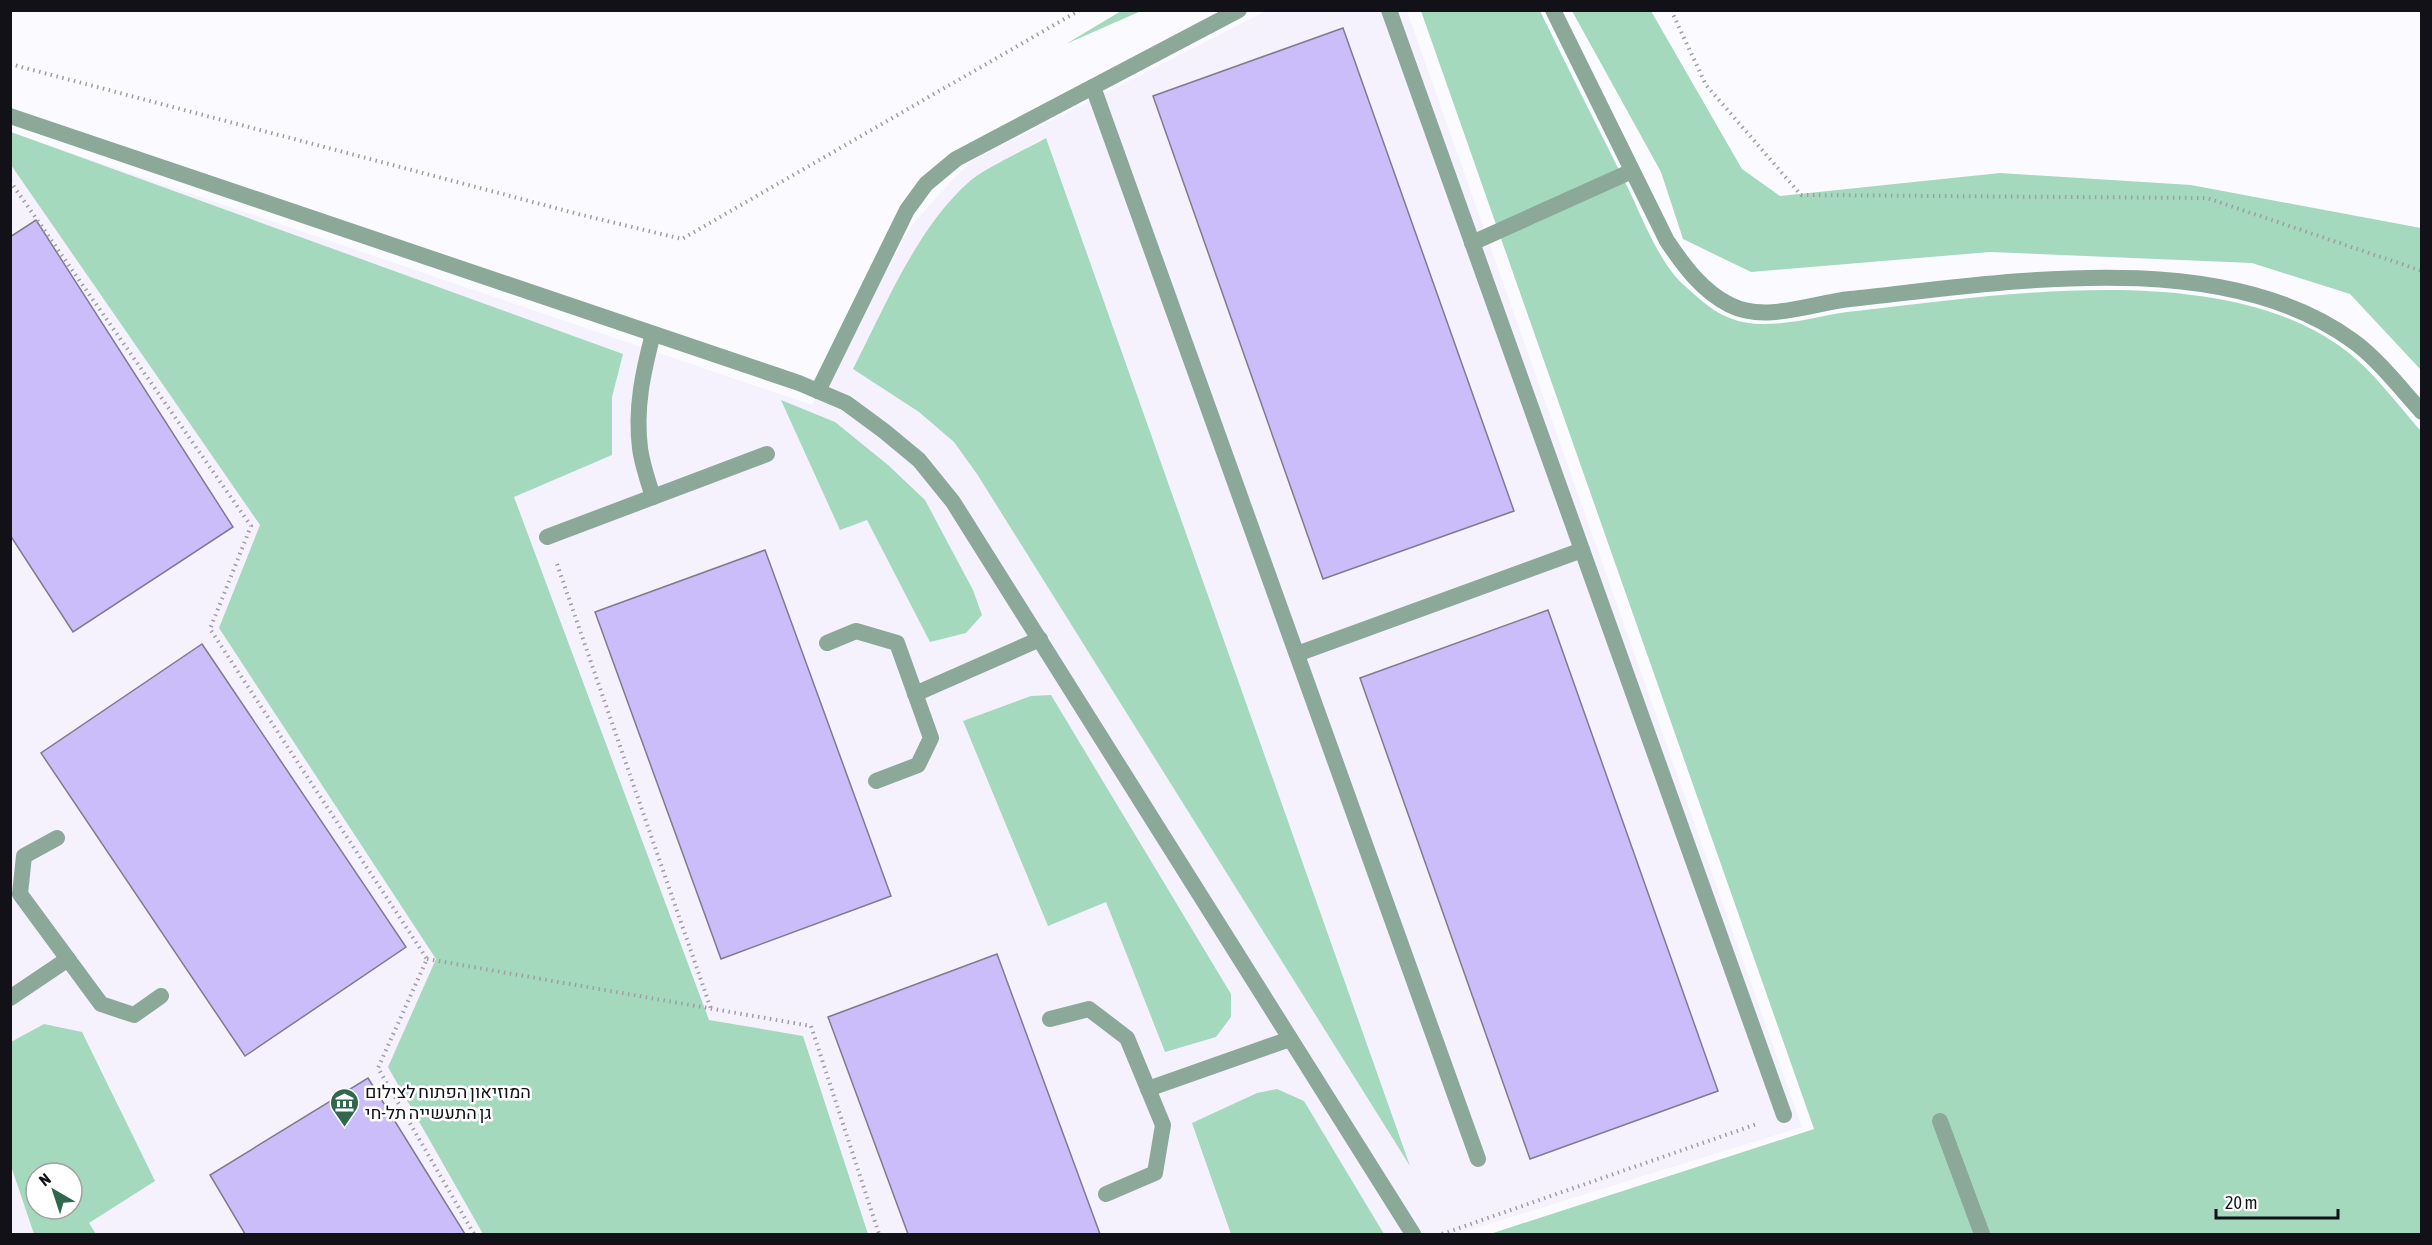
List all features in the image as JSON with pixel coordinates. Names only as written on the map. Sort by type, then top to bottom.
[{"type":"street","points":[[818,391],[908,210],[926,184],[956,159],[1239,10]]},
{"type":"street","points":[[1389,10],[1784,1115]]},
{"type":"street","points":[[1553,10],[1667,241],[1691,276],[1730,305],[1764,313],[1843,300],[1985,285],[2108,278],[2215,284],[2269,298],[2323,321],[2355,342],[2421,412]]},
{"type":"street","points":[[1093,87],[1478,1159]]},
{"type":"street","points":[[10,116],[818,391],[846,403],[919,460],[953,502],[1413,1234]]},
{"type":"street","points":[[1472,243],[1632,171]]},
{"type":"street","points":[[653,334],[641,380],[638,414],[640,450],[653,497]]},
{"type":"street","points":[[547,537],[767,454]]},
{"type":"street","points":[[1297,654],[1582,550]]},
{"type":"street","points":[[827,643],[856,631],[897,643],[931,738],[918,765],[876,781]]},
{"type":"street","points":[[915,694],[1040,639]]},
{"type":"street","points":[[57,838],[24,856],[20,894],[101,1004],[134,1015],[161,996]]},
{"type":"street","points":[[10,998],[68,959]]},
{"type":"street","points":[[1050,1019],[1089,1010],[1127,1038],[1163,1125],[1155,1173],[1106,1194]]},
{"type":"street","points":[[1148,1089],[1290,1039]]},
{"type":"street","points":[[1940,1121],[1982,1234]]},
{"type":"path","points":[[10,64],[582,215],[682,239],[1080,10]]},
{"type":"path","points":[[1671,10],[1706,85],[1800,195],[2207,198],[2421,271]]},
{"type":"path","points":[[10,181],[251,526],[210,629],[427,959],[811,1026],[879,1234]]},
{"type":"path","points":[[547,537],[711,1009]]},
{"type":"path","points":[[427,959],[378,1068],[474,1234]]},
{"type":"path","points":[[1441,1234],[1784,1115]]},
{"type":"shaded area","points":[[1266,11],[1407,11],[1802,1127],[1457,1234],[14,1234],[10,1225],[10,132],[812,405],[911,226],[973,160]]},
{"type":"green space","points":[[1121,11],[1141,11],[1066,44]]},
{"type":"green space","points":[[1421,11],[1540,11],[1660,254],[1685,286],[1709,307],[1725,316],[1756,324],[1773,324],[1840,313],[1976,297],[2109,290],[2175,293],[2238,303],[2295,321],[2345,350],[2375,378],[2421,431],[2421,1234],[1490,1234],[1814,1129]]},
{"type":"green space","points":[[1572,11],[1651,11],[1742,169],[1780,196],[2000,173],[2191,185],[2421,228],[2421,370],[2350,294],[2252,263],[1990,252],[1751,272],[1683,239],[1661,172]]},
{"type":"green space","points":[[11,132],[623,354],[612,397],[612,455],[514,497],[709,1020],[803,1036],[868,1234],[483,1234],[388,1067],[436,959],[219,628],[260,525],[11,165]]},
{"type":"green space","points":[[1046,138],[1410,1166],[977,474],[954,442],[919,412],[853,369],[918,244],[951,200],[977,176]]},
{"type":"green space","points":[[781,400],[835,422],[888,465],[925,500],[973,590],[982,615],[966,633],[930,642],[867,520],[840,530]]},
{"type":"green space","points":[[1051,695],[1231,994],[1231,1017],[1216,1037],[1165,1052],[1106,902],[1048,926],[963,721],[1031,696]]},
{"type":"green space","points":[[44,1024],[82,1032],[155,1181],[89,1223],[96,1234],[34,1234],[30,1221],[84,1221],[84,1161],[24,1161],[24,1204],[11,1166],[11,1042]]},
{"type":"green space","points":[[1277,1089],[1304,1101],[1384,1234],[1231,1234],[1192,1123],[1257,1093]]},
{"type":"building","points":[[1343,28],[1514,511],[1323,579],[1153,96]]},
{"type":"building","points":[[36,220],[233,527],[73,632],[10,535],[10,237]]},
{"type":"building","points":[[765,550],[891,896],[721,959],[595,612]]},
{"type":"building","points":[[1548,610],[1718,1091],[1530,1159],[1360,678]]},
{"type":"building","points":[[202,644],[406,947],[245,1056],[41,753]]},
{"type":"building","points":[[997,954],[1100,1234],[908,1234],[828,1017]]},
{"type":"building","name":"המוזיאון הפתוח לצילום גן התעשייה תל-חי","points":[[368,1078],[465,1234],[245,1234],[210,1175]]},
{"type":"place","name":"המוזיאון הפתוח לצילום גן התעשייה תל-חי","points":[[344,1128]]}]
